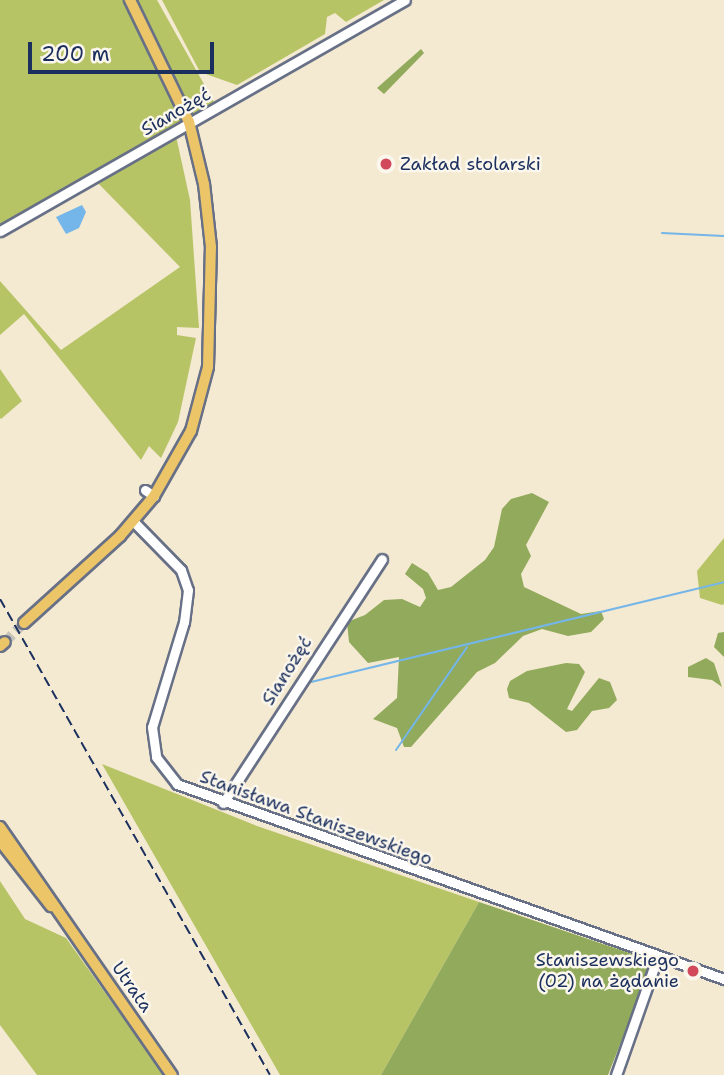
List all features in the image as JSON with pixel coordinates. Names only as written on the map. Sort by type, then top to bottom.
[{"type":"main road","points":[[24,623],[134,522],[149,493],[191,431],[212,334],[210,221],[189,122],[130,0]]},
{"type":"main road","name":"Utrata","points":[[0,827],[172,1075]]},
{"type":"main road","name":"Utrata","points":[[0,841],[62,919]]},
{"type":"street","name":"Sianożęć","points":[[0,231],[405,0]]},
{"type":"street","name":"Stanisława Staniszewskiego","points":[[134,522],[175,563],[188,590],[184,622],[152,727],[156,757],[177,784],[223,803],[724,979]]},
{"type":"street","name":"Sianożęć","points":[[223,803],[382,559]]},
{"type":"street","points":[[616,1075],[658,956]]},
{"type":"green space","points":[[0,0],[157,0],[214,102],[0,225]]},
{"type":"green space","points":[[162,0],[384,0],[346,22],[335,13],[327,17],[325,34],[237,85],[200,72]]},
{"type":"green space","points":[[421,49],[424,53],[384,94],[377,88]]},
{"type":"green space","points":[[176,136],[190,200],[199,328],[177,327],[177,335],[196,338],[178,422],[161,458],[149,446],[141,460],[24,314],[0,335],[0,281],[61,350],[180,267],[95,180]]},
{"type":"green space","points":[[0,369],[22,401],[1,419],[0,418]]},
{"type":"green space","points":[[532,493],[549,502],[526,545],[531,556],[521,574],[524,587],[581,614],[601,611],[604,619],[591,632],[568,636],[542,629],[523,636],[495,663],[477,672],[411,747],[404,747],[397,728],[373,719],[397,698],[399,657],[368,663],[349,642],[347,622],[365,615],[384,600],[402,599],[420,607],[426,598],[423,589],[405,574],[412,563],[428,573],[438,590],[451,587],[485,560],[494,547],[502,509],[511,499]]},
{"type":"green space","points":[[724,538],[722,605],[700,598],[697,571]]},
{"type":"green space","points":[[724,632],[724,657],[714,647],[718,633]]},
{"type":"green space","points":[[706,658],[714,663],[722,687],[712,680],[688,677],[688,667]]},
{"type":"green space","points":[[566,663],[579,664],[585,672],[567,709],[572,711],[599,678],[610,682],[617,700],[609,708],[592,711],[577,730],[566,732],[529,703],[509,698],[507,689],[510,681],[527,671]]},
{"type":"green space","points":[[102,764],[257,826],[479,902],[381,1075],[280,1075]]},
{"type":"green space","points":[[0,881],[25,919],[66,938],[164,1075],[37,1075],[0,1025]]},
{"type":"green space","points":[[479,902],[653,961],[608,1075],[381,1075]]},
{"type":"water","points":[[82,205],[86,212],[79,228],[66,234],[56,217]]},
{"type":"waterway","points":[[662,233],[724,236]]},
{"type":"waterway","points":[[307,683],[724,582]]},
{"type":"waterway","points":[[396,750],[467,647]]},
{"type":"tunnel","points":[[5,642],[24,623]]},
{"type":"railway","points":[[0,599],[270,1075]]},
{"type":"place","name":"Zakład stolarski","points":[[386,164]]},
{"type":"place","name":"Staniszewskiego (02) na żądanie","points":[[693,971]]}]
